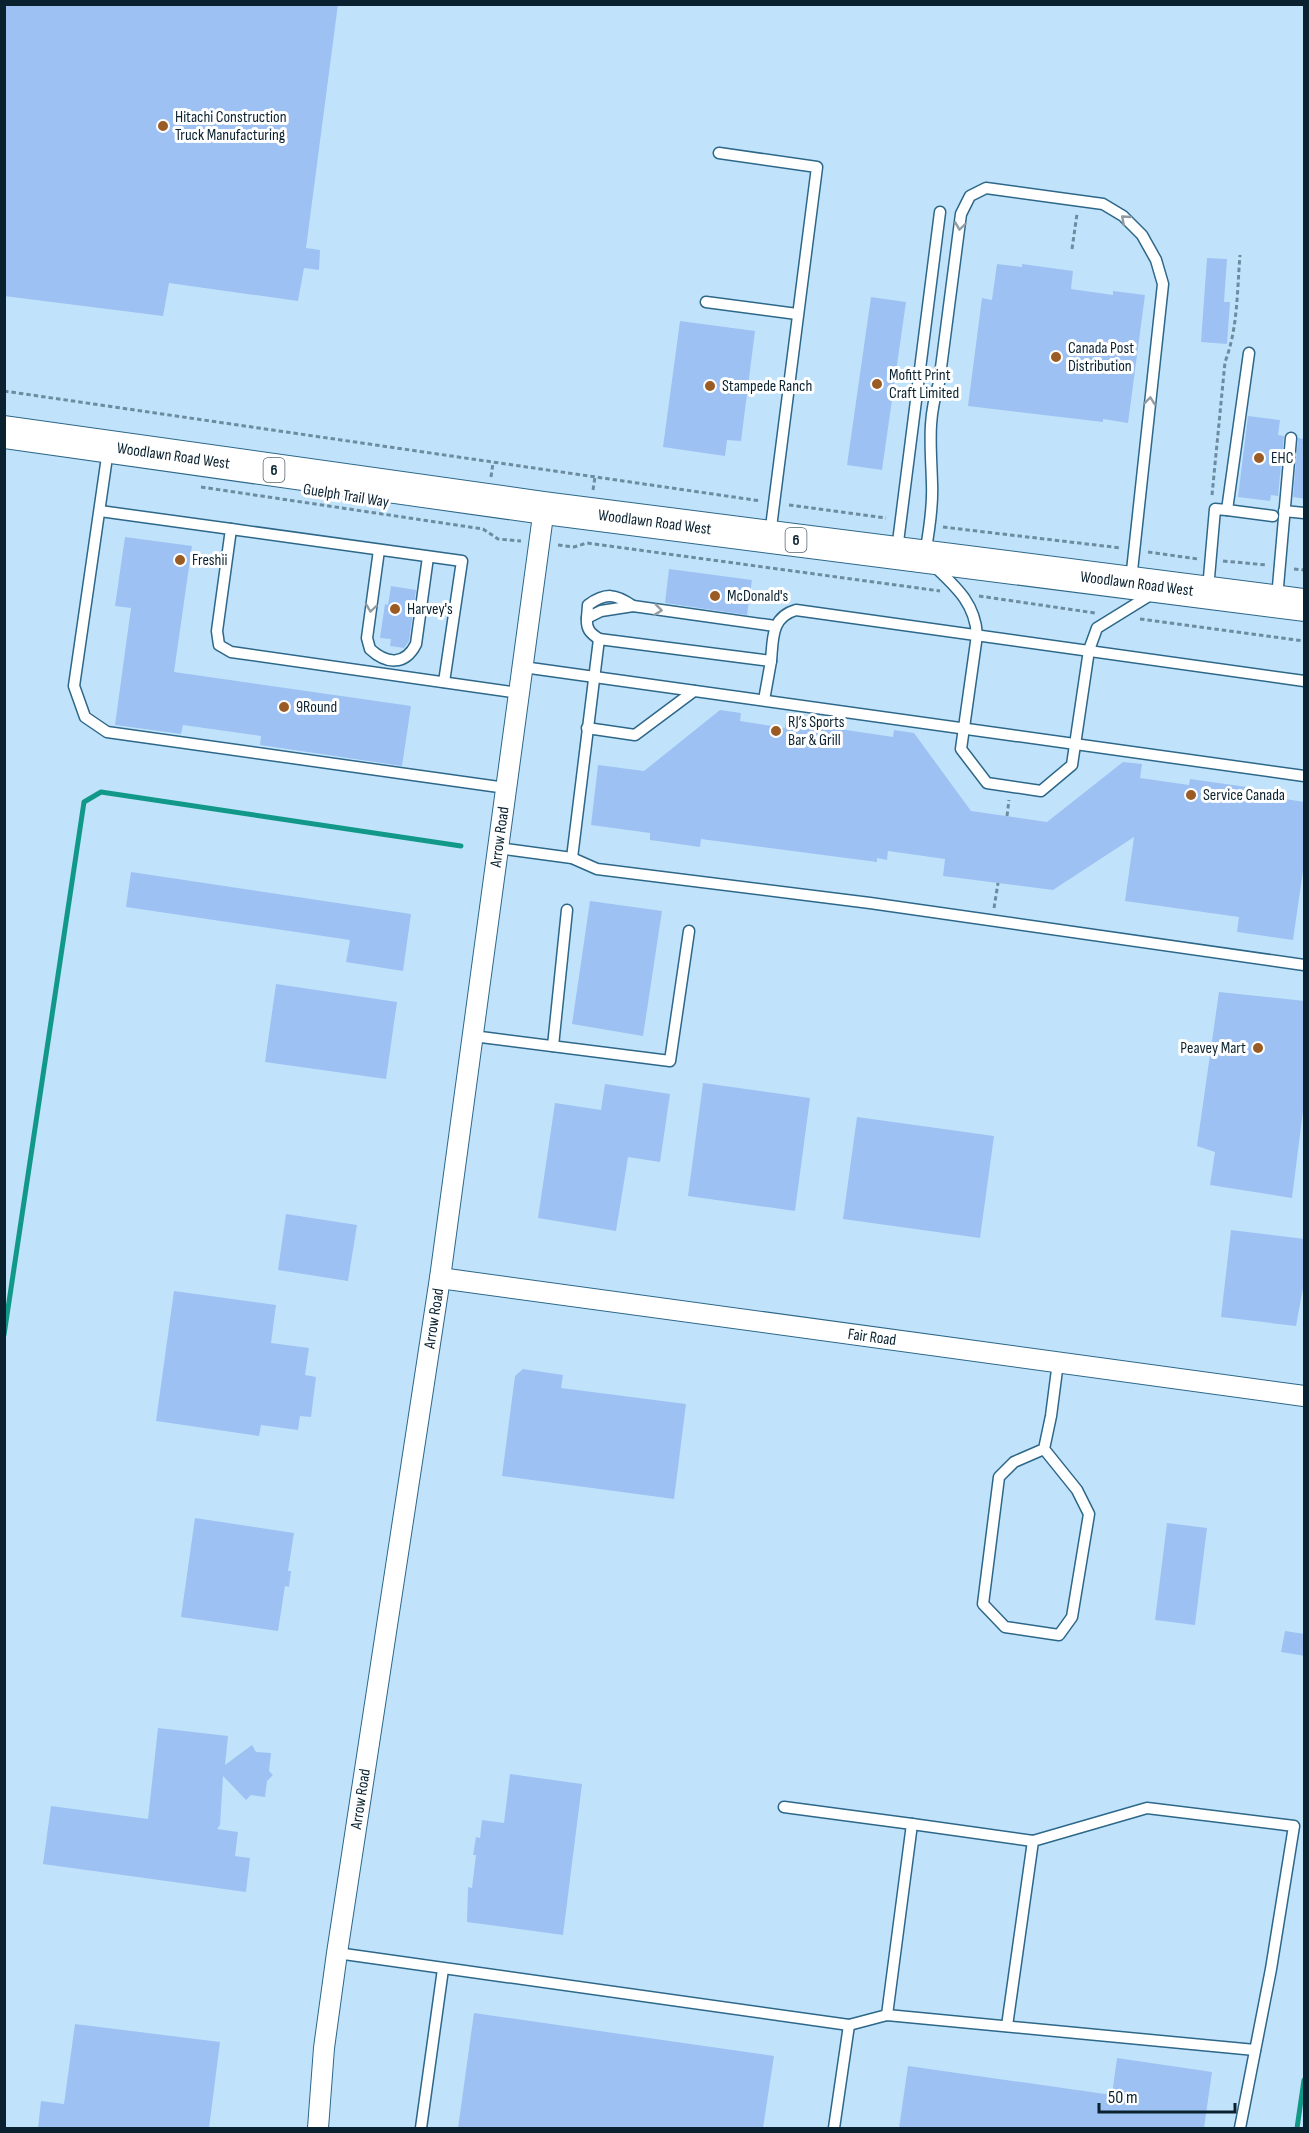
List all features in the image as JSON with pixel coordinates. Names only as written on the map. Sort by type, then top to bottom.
[{"type":"main road","name":"Woodlawn Road West","points":[[4,432],[544,508],[1291,603]]},
{"type":"street","name":"Arrow Road","points":[[318,2128],[324,2048],[337,1953],[440,1278],[544,508]]},
{"type":"street","name":"Fair Road","points":[[440,1278],[1305,1396]]},
{"type":"lane","points":[[719,153],[817,167],[769,537]]},
{"type":"lane","points":[[911,555],[930,524],[933,486],[928,430],[931,406],[939,382],[965,202],[977,191],[986,188],[1103,204],[1123,216],[1142,236],[1155,260],[1163,284],[1130,583]]},
{"type":"lane","points":[[940,212],[901,520],[911,555],[964,594],[976,621],[977,635],[961,749],[987,783],[1041,791],[1072,765],[1089,650],[1097,628],[1163,588]]},
{"type":"lane","points":[[706,303],[797,314]]},
{"type":"lane","points":[[1227,510],[1249,353]]},
{"type":"lane","points":[[1291,438],[1281,567],[1291,603]]},
{"type":"lane","points":[[109,447],[74,686],[84,717],[107,732],[506,788]]},
{"type":"lane","points":[[1207,592],[1215,509],[1273,516]]},
{"type":"lane","points":[[100,511],[462,561],[444,682]]},
{"type":"lane","points":[[1284,511],[1305,513]]},
{"type":"lane","points":[[231,529],[218,631],[219,645],[231,652],[519,693]]},
{"type":"lane","points":[[379,550],[367,638],[370,649],[388,661],[401,660],[411,655],[416,644],[428,557]]},
{"type":"lane","points":[[771,661],[599,639],[590,633],[586,626],[587,618],[601,611],[633,606],[775,626]]},
{"type":"lane","points":[[764,700],[775,626],[781,617],[796,610],[1305,681]]},
{"type":"lane","points":[[572,858],[599,639]]},
{"type":"lane","points":[[523,667],[1305,776]]},
{"type":"lane","points":[[587,728],[635,735],[694,691]]},
{"type":"lane","points":[[498,848],[572,858],[597,869],[1305,965]]},
{"type":"lane","points":[[553,1046],[567,910]]},
{"type":"lane","points":[[473,1036],[670,1060],[689,931]]},
{"type":"lane","points":[[1044,1449],[1058,1362]]},
{"type":"lane","points":[[1044,1449],[1077,1491],[1089,1514],[1072,1617],[1059,1635],[1005,1627],[983,1604],[999,1477],[1014,1462],[1044,1449]]},
{"type":"lane","points":[[784,1807],[1033,1841],[1147,1808],[1293,1826],[1240,2128]]},
{"type":"lane","points":[[887,2014],[912,1824]]},
{"type":"lane","points":[[1007,2026],[1033,1841]]},
{"type":"lane","points":[[337,1953],[849,2025],[887,2014],[1255,2050]]},
{"type":"lane","points":[[421,2128],[443,1969]]},
{"type":"lane","points":[[834,2128],[849,2025]]},
{"type":"path","points":[[1072,249],[1079,201]]},
{"type":"path","points":[[1215,509],[1212,494],[1213,483],[1225,362],[1231,346],[1236,316],[1240,255]]},
{"type":"path","points":[[4,391],[901,520]]},
{"type":"path","name":"Guelph Trail Way","points":[[200,486],[483,529],[498,538],[539,543]]},
{"type":"path","points":[[930,524],[955,530],[1305,570]]},
{"type":"path","points":[[993,921],[998,883]]},
{"type":"building","name":"Hitachi Construction Truck Manufacturing","points":[[4,4],[338,4],[306,248],[320,250],[319,270],[304,268],[298,301],[169,283],[163,316],[4,296]]},
{"type":"building","points":[[1207,258],[1227,259],[1224,302],[1230,302],[1227,344],[1201,342]]},
{"type":"building","name":"Canada Post Distribution","points":[[997,264],[1022,267],[1022,264],[1073,271],[1071,289],[1113,295],[1113,291],[1145,295],[1128,423],[968,406],[982,298],[992,300]]},
{"type":"building","name":"Mofitt Print Craft Limited","points":[[871,297],[906,302],[882,470],[847,465]]},
{"type":"building","name":"Stampede Ranch","points":[[680,321],[755,331],[741,441],[727,440],[725,456],[663,447]]},
{"type":"building","name":"EHC","points":[[1248,416],[1280,420],[1278,435],[1284,436],[1278,496],[1271,495],[1270,501],[1238,497]]},
{"type":"building","points":[[1298,438],[1305,439],[1305,499],[1293,497]]},
{"type":"building","points":[[125,537],[192,546],[174,672],[411,706],[402,766],[260,745],[261,736],[183,725],[181,734],[115,725],[131,608],[115,606]]},
{"type":"building","points":[[669,569],[752,580],[747,615],[665,603]]},
{"type":"building","points":[[391,586],[416,590],[409,641],[404,648],[390,646],[391,639],[380,638],[385,604],[388,605]]},
{"type":"building","points":[[720,710],[741,713],[740,721],[785,728],[786,721],[893,737],[894,730],[914,733],[971,811],[1047,822],[1123,762],[1142,764],[1140,778],[1189,785],[1190,779],[1247,787],[1246,793],[1305,802],[1305,857],[1293,940],[1237,932],[1239,917],[1125,901],[1134,837],[1053,890],[943,876],[945,859],[888,851],[887,860],[877,858],[877,862],[701,839],[700,847],[650,840],[650,833],[591,825],[598,765],[644,771]]},
{"type":"building","points":[[131,872],[411,914],[403,971],[346,962],[350,940],[126,907]]},
{"type":"building","points":[[590,901],[662,911],[643,1036],[572,1024]]},
{"type":"building","points":[[276,984],[397,1002],[386,1079],[265,1062]]},
{"type":"building","name":"Peavey Mart","points":[[1219,992],[1305,1001],[1305,1095],[1292,1198],[1210,1185],[1215,1152],[1197,1146]]},
{"type":"building","points":[[703,1083],[810,1098],[795,1211],[688,1196]]},
{"type":"building","points":[[605,1084],[670,1094],[660,1162],[628,1157],[616,1231],[538,1218],[555,1103],[601,1110]]},
{"type":"building","points":[[857,1117],[994,1136],[980,1238],[843,1219]]},
{"type":"building","points":[[286,1214],[357,1225],[348,1281],[278,1270]]},
{"type":"building","points":[[1231,1230],[1305,1239],[1305,1277],[1296,1326],[1221,1317]]},
{"type":"building","points":[[174,1291],[276,1305],[271,1343],[309,1348],[305,1375],[316,1377],[311,1417],[300,1416],[298,1430],[261,1425],[259,1436],[156,1421]]},
{"type":"building","points":[[523,1369],[563,1375],[561,1388],[686,1404],[674,1499],[502,1476],[515,1376]]},
{"type":"building","points":[[195,1518],[294,1533],[288,1571],[291,1571],[289,1587],[285,1586],[278,1631],[181,1617]]},
{"type":"building","points":[[1167,1523],[1207,1528],[1195,1625],[1155,1620]]},
{"type":"building","points":[[1285,1631],[1305,1634],[1305,1656],[1281,1652]]},
{"type":"building","points":[[158,1728],[228,1736],[225,1765],[252,1745],[256,1752],[271,1753],[269,1771],[273,1775],[267,1781],[265,1797],[251,1795],[246,1800],[223,1776],[220,1825],[217,1829],[238,1832],[235,1856],[250,1858],[246,1892],[43,1864],[51,1806],[148,1819]]},
{"type":"building","points":[[510,1774],[582,1784],[563,1935],[467,1922],[468,1887],[472,1888],[476,1837],[480,1838],[482,1820],[504,1823]]},
{"type":"building","points":[[474,2013],[774,2056],[763,2128],[458,2128]]},
{"type":"building","points":[[75,2024],[220,2042],[209,2128],[38,2128],[41,2101],[64,2104]]},
{"type":"building","points":[[1117,2058],[1212,2072],[1204,2128],[899,2128],[908,2066],[1112,2095]]},
{"type":"waterway","points":[[4,1335],[84,802],[101,792],[461,846]]},
{"type":"waterway","points":[[1297,2128],[1304,2080]]},
{"type":"place","name":"Hitachi Construction Truck Manufacturing","points":[[163,126]]},
{"type":"place","name":"Canada Post Distribution","points":[[1056,357]]},
{"type":"place","name":"Mofitt Print Craft Limited","points":[[877,384]]},
{"type":"place","name":"Stampede Ranch","points":[[710,386]]},
{"type":"place","name":"EHC","points":[[1259,458]]},
{"type":"place","name":"Freshii","points":[[180,560]]},
{"type":"place","name":"McDonald's","points":[[715,596]]},
{"type":"place","name":"Harvey's","points":[[395,609]]},
{"type":"place","name":"9Round","points":[[284,707]]},
{"type":"place","name":"RJ’s Sports Bar & Grill","points":[[776,731]]},
{"type":"place","name":"Service Canada","points":[[1191,795]]},
{"type":"place","name":"Peavey Mart","points":[[1258,1048]]}]
